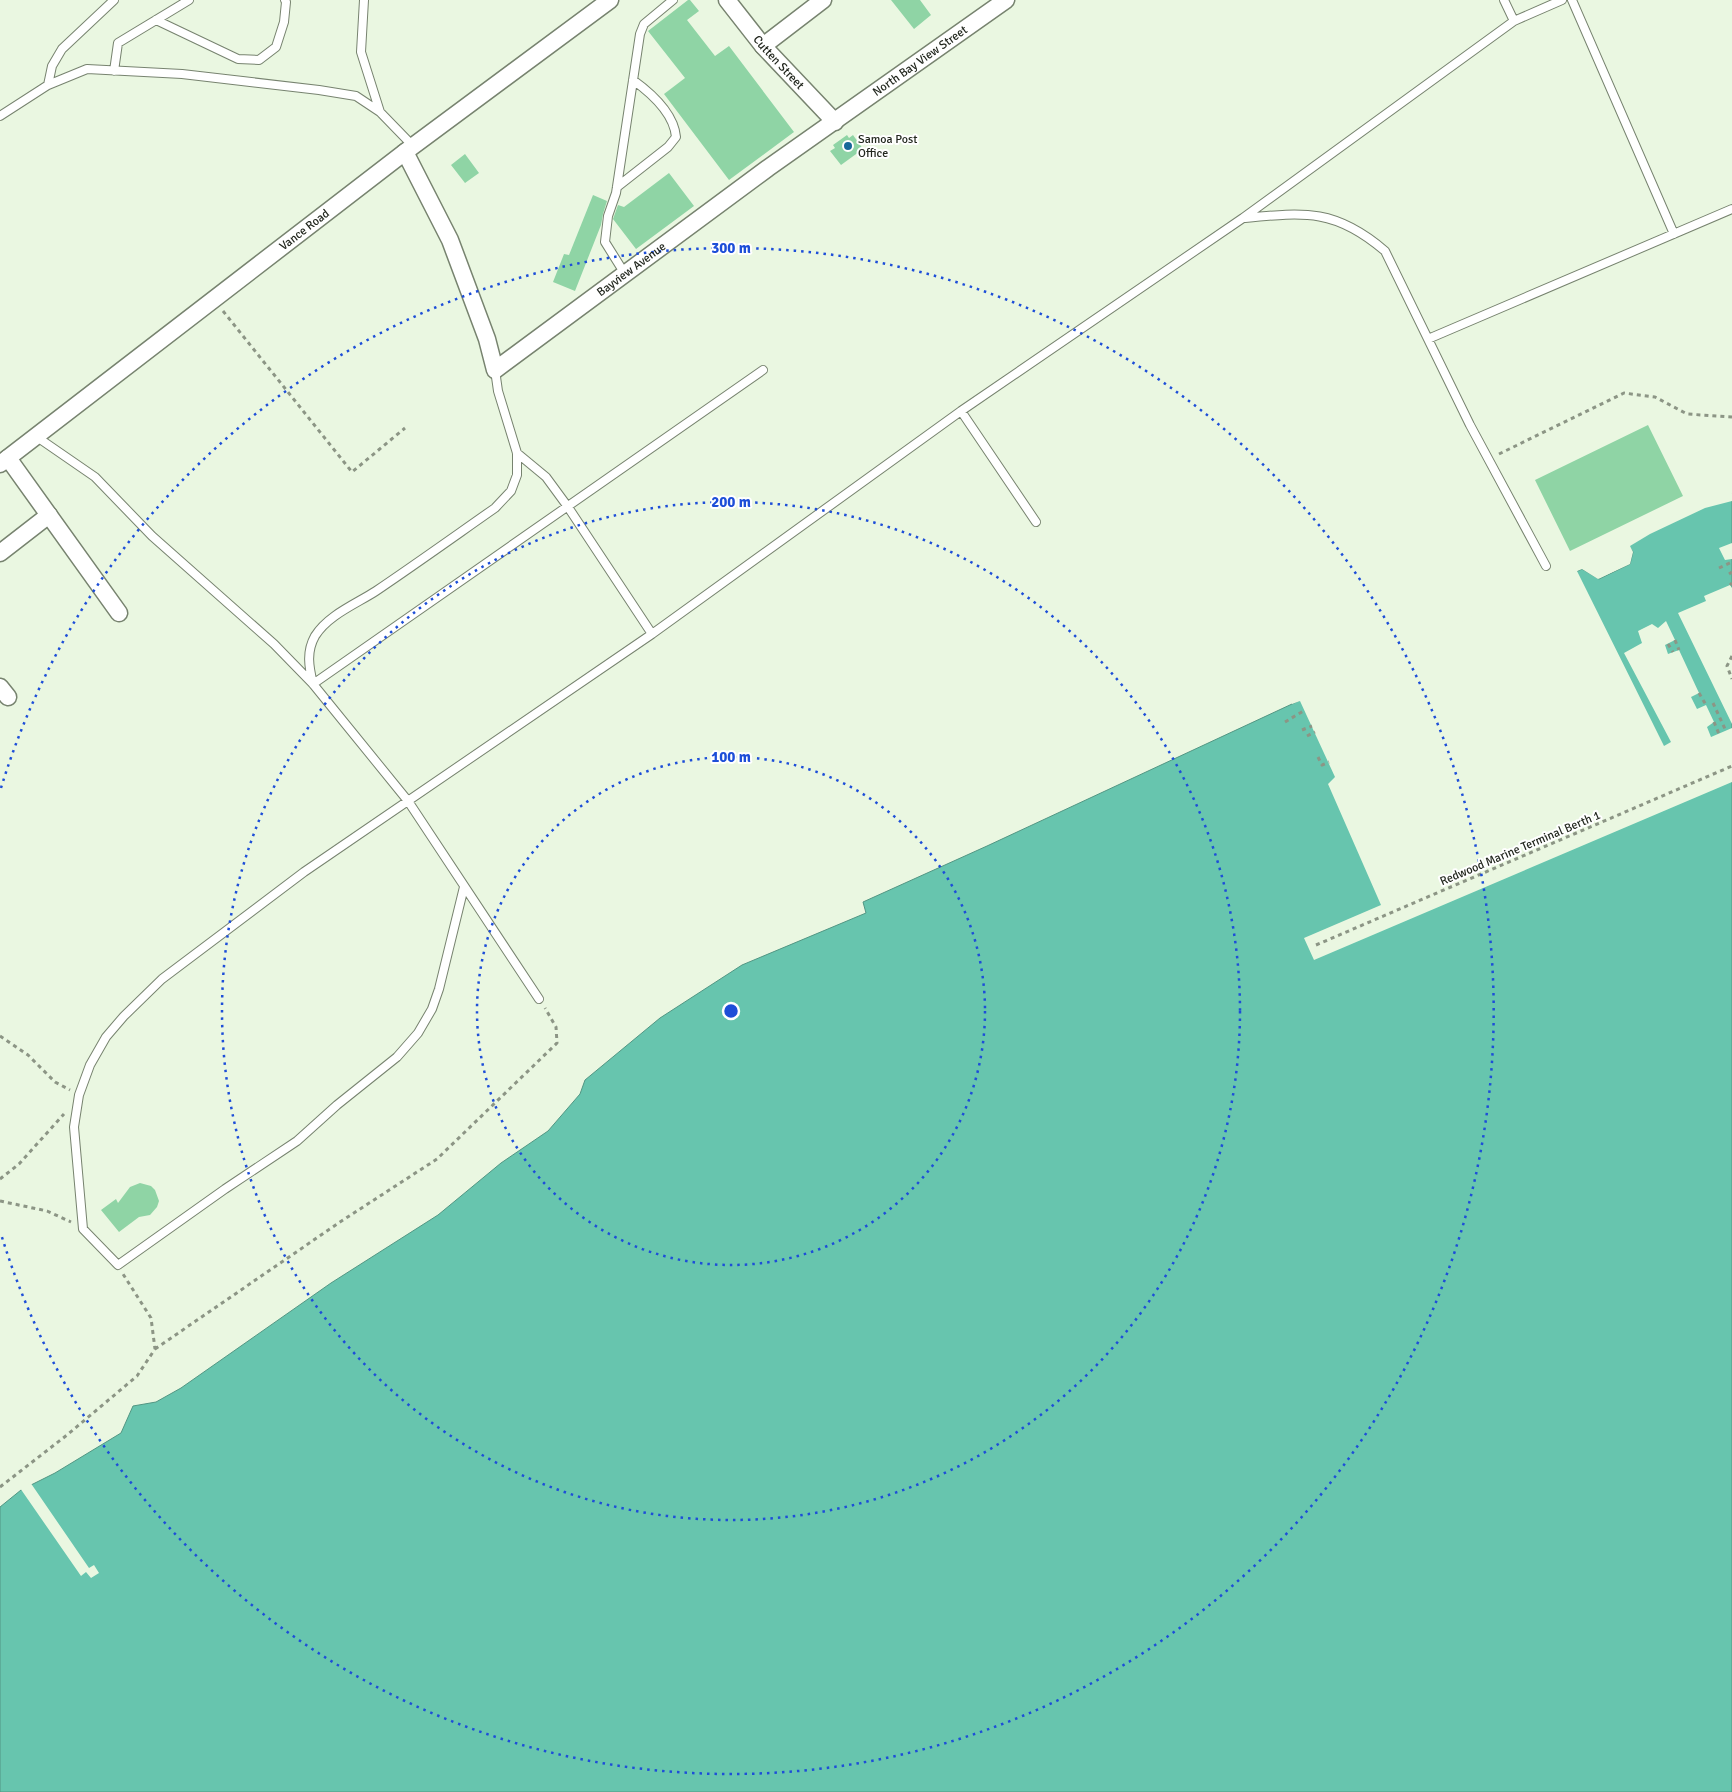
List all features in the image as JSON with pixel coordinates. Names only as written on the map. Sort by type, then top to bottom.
[{"type":"street","name":"Vance Road","points":[[4,461],[409,149],[610,0]]},
{"type":"street","name":"Cutten Street","points":[[727,0],[763,46],[835,122]]},
{"type":"street","points":[[763,46],[823,0]]},
{"type":"street","name":"North Bay View Street","points":[[768,168],[1006,0]]},
{"type":"street","points":[[409,149],[450,240],[487,339],[495,370]]},
{"type":"street","name":"Bayview Avenue","points":[[495,370],[768,168]]},
{"type":"street","points":[[4,461],[49,515],[119,613]]},
{"type":"street","points":[[0,553],[49,515]]},
{"type":"lane","points":[[48,85],[52,66],[62,49],[114,0]]},
{"type":"lane","points":[[114,71],[118,43],[190,0]]},
{"type":"lane","points":[[156,20],[238,60],[259,60],[276,47],[284,22],[285,0]]},
{"type":"lane","points":[[364,0],[361,52],[380,112]]},
{"type":"lane","points":[[625,274],[605,242],[608,216],[617,187],[640,34],[644,24],[673,0]]},
{"type":"lane","points":[[1504,0],[1514,21]]},
{"type":"lane","points":[[464,887],[439,989],[432,1009],[418,1033],[397,1057],[337,1105],[297,1141],[225,1189],[118,1265],[83,1228],[74,1127],[79,1095],[90,1065],[106,1037],[124,1016],[162,979],[304,872],[652,634],[961,411],[1243,218],[1514,21],[1562,0]]},
{"type":"lane","points":[[1572,0],[1674,234]]},
{"type":"lane","points":[[0,116],[48,85],[87,69],[182,74],[356,96],[380,112],[409,149]]},
{"type":"lane","points":[[617,187],[668,146],[676,137],[675,126],[662,108],[646,89],[633,80]]},
{"type":"lane","points":[[1428,339],[1732,209]]},
{"type":"lane","points":[[1243,218],[1289,214],[1308,214],[1326,217],[1349,226],[1368,237],[1385,251],[1470,425],[1546,566]]},
{"type":"lane","points":[[313,684],[308,663],[310,648],[316,636],[328,621],[375,592],[495,508],[511,491],[517,474],[517,453],[498,390],[495,370]]},
{"type":"lane","points":[[313,684],[763,370]]},
{"type":"lane","points":[[961,411],[1036,522]]},
{"type":"lane","points":[[37,436],[95,477],[152,536],[274,644],[313,684],[408,801],[539,999]]},
{"type":"lane","points":[[517,453],[546,477],[652,634]]},
{"type":"path","points":[[214,299],[352,472],[405,428]]},
{"type":"path","points":[[1489,459],[1624,393],[1655,397],[1687,414],[1732,417]]},
{"type":"path","points":[[1719,568],[1732,562]]},
{"type":"path","points":[[1675,640],[1679,650]]},
{"type":"path","points":[[1668,644],[1673,652]]},
{"type":"path","points":[[1732,656],[1727,666],[1732,679]]},
{"type":"path","points":[[1699,693],[1706,705]]},
{"type":"path","points":[[1713,703],[1726,731]]},
{"type":"path","points":[[1285,722],[1305,710]]},
{"type":"path","points":[[1714,722],[1719,734]]},
{"type":"path","points":[[1302,730],[1312,726]]},
{"type":"path","points":[[1307,736],[1315,732]]},
{"type":"path","points":[[1318,757],[1322,766],[1328,762]]},
{"type":"path","name":"Redwood Marine Terminal Berth 1","points":[[1316,945],[1732,766]]},
{"type":"path","points":[[0,1487],[67,1435],[137,1376],[155,1349],[340,1222],[437,1159],[557,1043],[556,1027],[539,999]]},
{"type":"path","points":[[0,1036],[28,1055],[55,1082],[79,1095],[42,1140],[0,1179]]},
{"type":"path","points":[[0,1201],[47,1210],[83,1228]]},
{"type":"path","points":[[118,1265],[151,1318],[155,1349]]},
{"type":"water","points":[[1732,494],[1732,1792],[0,1792],[0,1507],[21,1490],[55,1473],[121,1433],[133,1406],[156,1402],[181,1388],[331,1283],[438,1215],[501,1163],[548,1131],[580,1094],[585,1080],[660,1018],[742,965],[866,913],[863,902],[1582,569],[1599,579],[1630,564],[1633,552],[1624,539]]},
{"type":"pier","points":[[1732,493],[1732,501],[1705,508],[1650,534],[1630,546],[1633,552],[1630,564],[1598,579],[1582,569],[1577,571],[1664,746],[1671,742],[1624,653],[1642,643],[1638,631],[1652,624],[1658,628],[1666,621],[1675,640],[1665,645],[1668,654],[1679,650],[1699,693],[1691,697],[1697,709],[1706,705],[1714,722],[1707,727],[1711,737],[1732,728],[1732,782],[1314,960],[1304,938],[1381,905],[1328,784],[1335,777],[1300,701],[1292,704],[1291,701],[1581,566],[1599,576],[1628,562],[1630,553],[1622,540],[1623,537]]},
{"type":"pier","points":[[1732,543],[1732,559],[1725,560],[1719,548]]},
{"type":"pier","points":[[1730,585],[1732,588],[1732,724],[1678,613],[1706,601],[1704,596]]},
{"type":"pier","points":[[30,1482],[89,1568],[94,1565],[99,1573],[91,1578],[86,1572],[81,1576],[20,1488]]},
{"type":"building","points":[[688,0],[699,11],[687,20],[715,56],[729,46],[794,132],[729,180],[664,94],[685,78],[648,31]]},
{"type":"building","points":[[891,0],[920,0],[931,15],[914,29]]},
{"type":"building","points":[[847,135],[849,138],[853,135],[863,149],[841,165],[830,151],[835,148],[833,145]]},
{"type":"building","points":[[465,154],[479,173],[465,183],[451,165]]},
{"type":"building","points":[[669,173],[694,206],[636,249],[613,219],[618,205],[624,207]]},
{"type":"building","points":[[593,195],[607,201],[601,225],[575,291],[553,282],[564,254],[569,255]]},
{"type":"building","points":[[1648,425],[1683,496],[1570,551],[1535,480]]},
{"type":"building","points":[[140,1183],[151,1186],[155,1190],[159,1201],[157,1207],[150,1215],[139,1217],[119,1232],[101,1210],[116,1199],[118,1203],[130,1187]]},
{"type":"place","name":"Samoa Post Office","points":[[848,146]]}]
